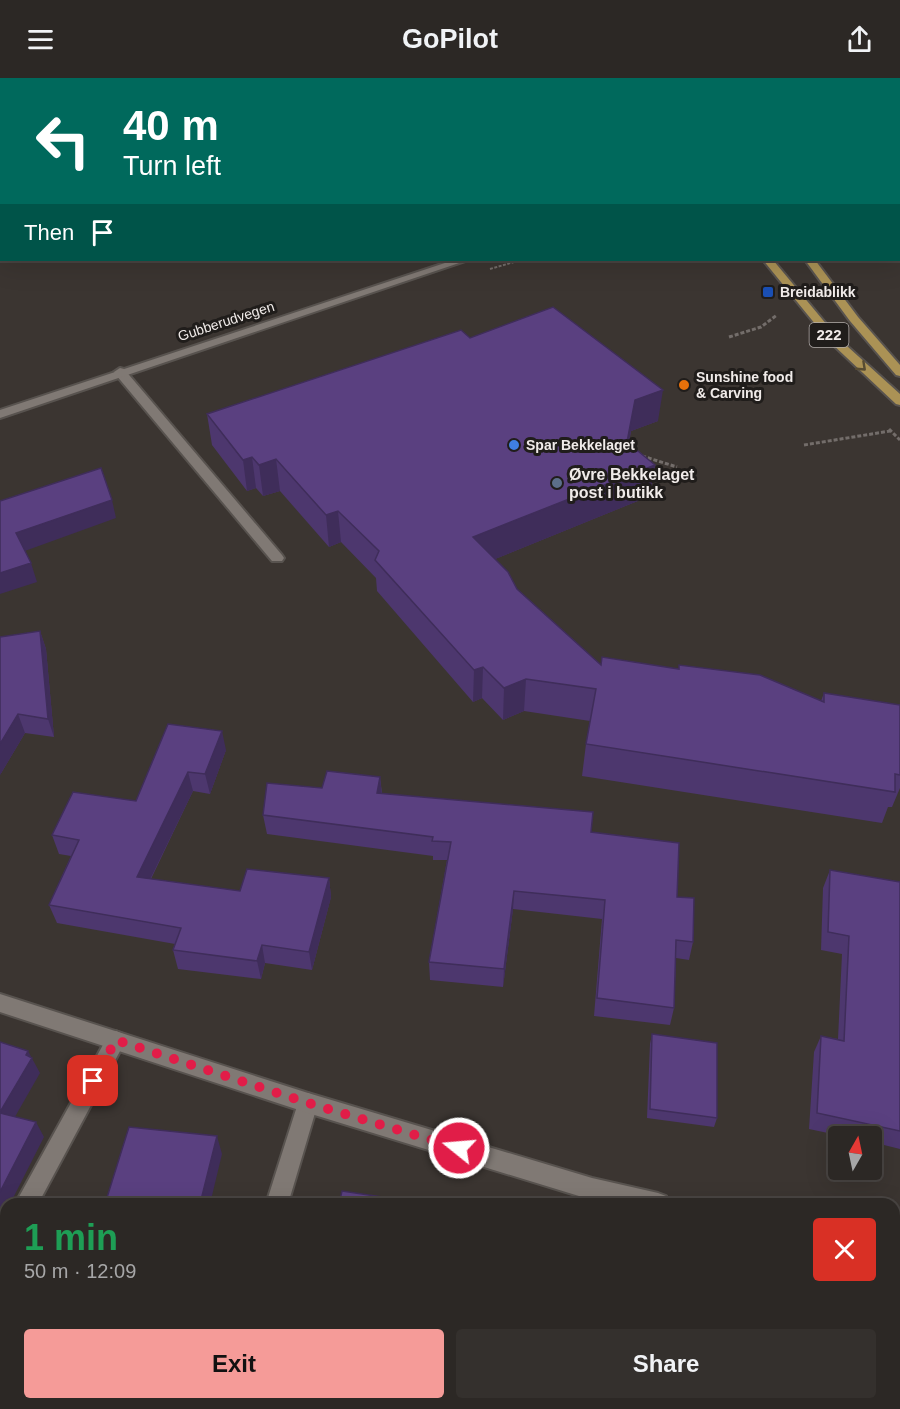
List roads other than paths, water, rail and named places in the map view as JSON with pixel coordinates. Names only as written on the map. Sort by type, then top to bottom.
[{"type":"main road","name":"Gubberudvegen","points":[[0,414],[120,372],[460,261]]},
{"type":"main road","name":"222","points":[[769,261],[833,339],[900,401]]},
{"type":"main road","name":"222","points":[[811,261],[854,320],[900,372]]},
{"type":"main road","points":[[120,372],[277,558]]},
{"type":"main road","points":[[0,1003],[592,1197]]},
{"type":"main road","points":[[29,1198],[116,1040]]},
{"type":"main road","points":[[279,1198],[308,1103]]},
{"type":"place","name":"Breidablikk","points":[[768,292]]},
{"type":"place","name":"Sunshine food & Carving","points":[[684,385]]},
{"type":"place","name":"Spar Bekkelaget","points":[[514,445]]},
{"type":"place","name":"Øvre Bekkelaget post i butikk","points":[[557,483]]}]
